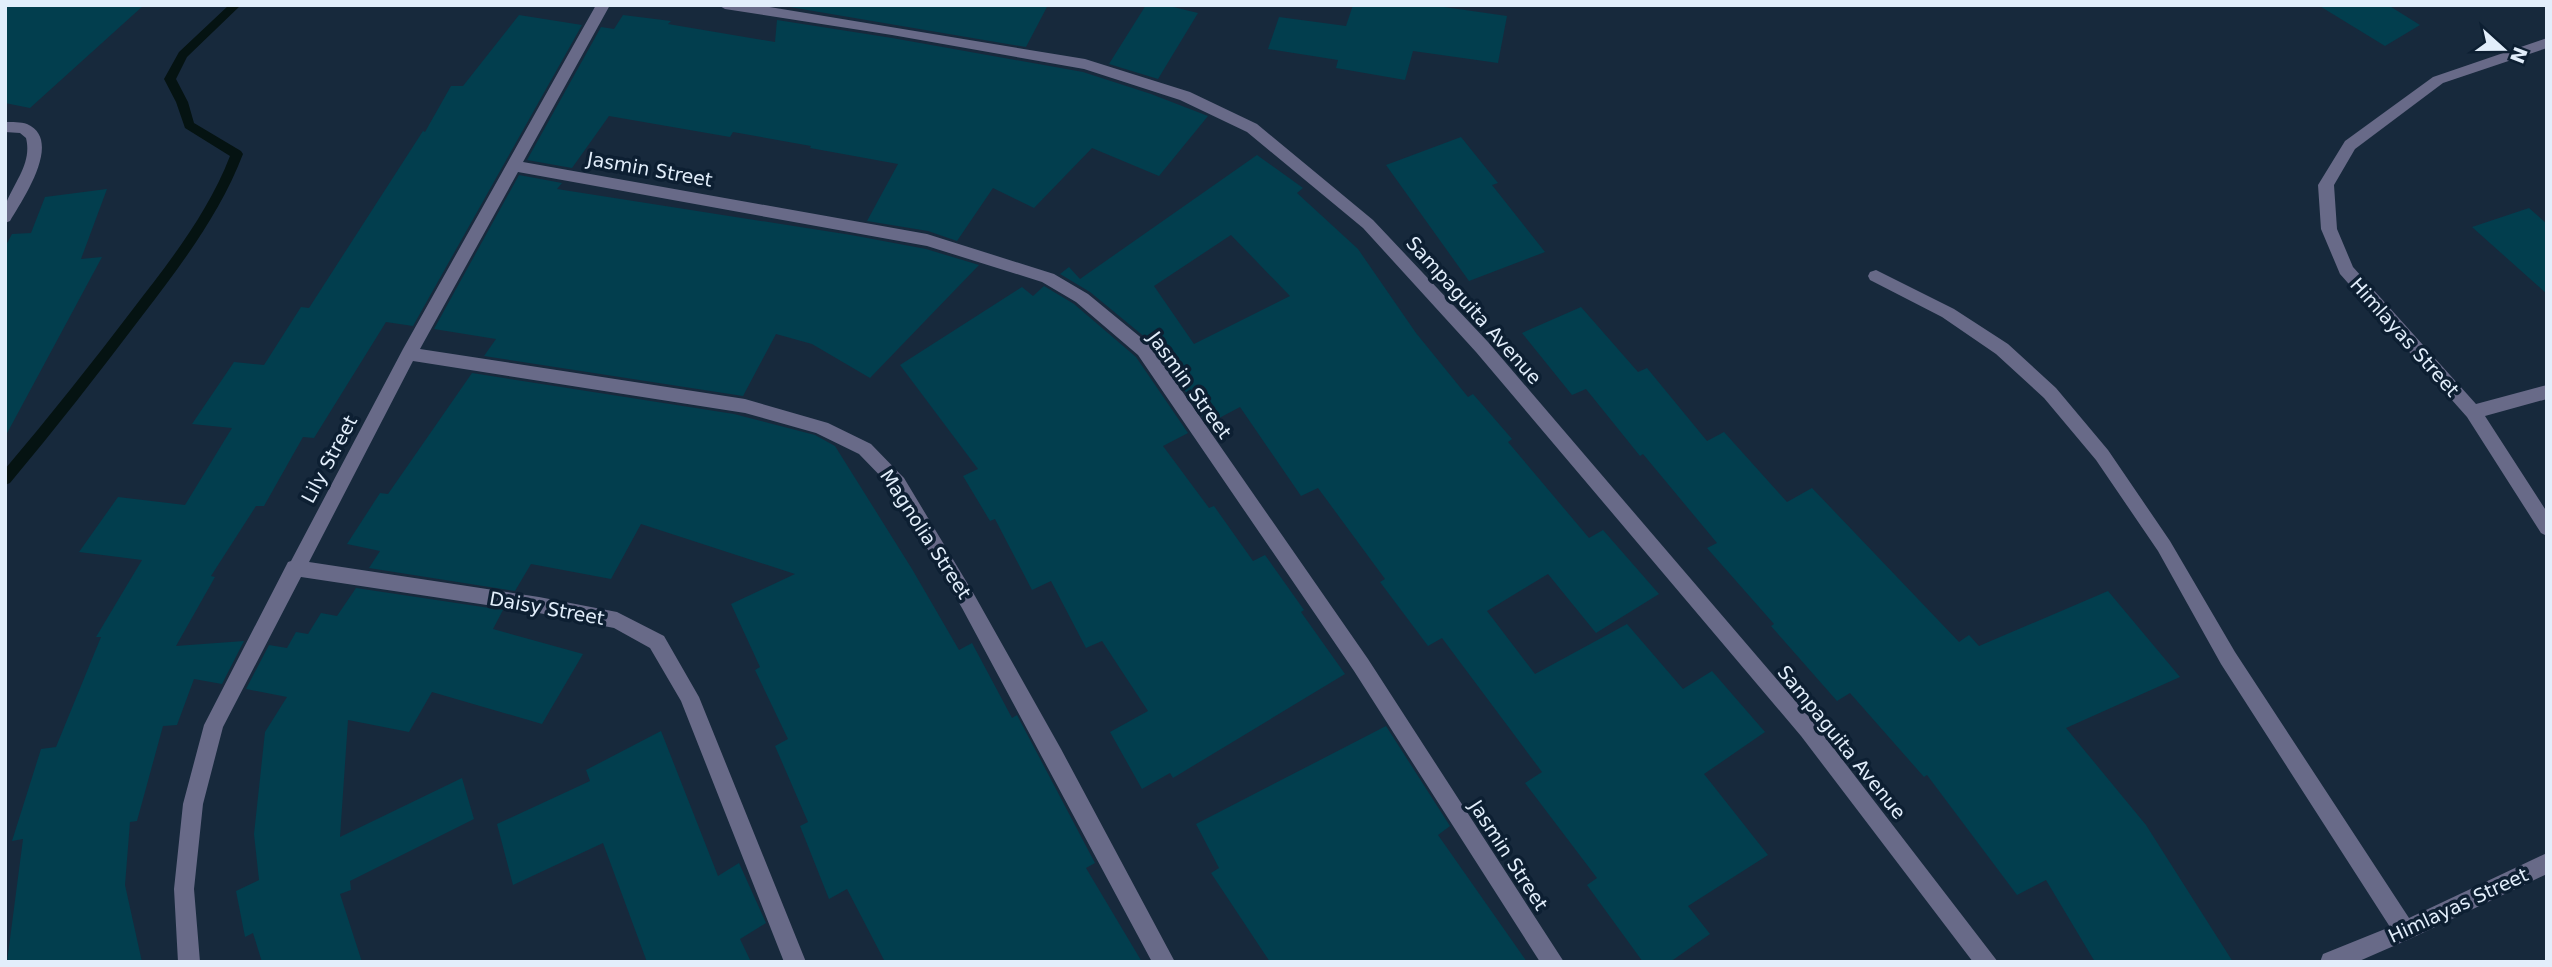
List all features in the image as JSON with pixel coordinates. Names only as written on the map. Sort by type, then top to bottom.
[{"type":"street","name":"Lily Street","points":[[190,962],[184,890],[193,804],[215,725],[294,568],[409,354],[603,5]]},
{"type":"street","name":"Sampaguita Avenue","points":[[725,5],[892,30],[1085,64],[1185,96],[1252,128],[1368,224],[1482,347],[1808,730],[1987,962]]},
{"type":"street","name":"Himlayas Street","points":[[2547,43],[2438,80],[2350,145],[2326,185],[2329,229],[2346,270],[2473,412],[2547,528]]},
{"type":"street","points":[[5,127],[28,130],[36,138],[37,150],[5,217]]},
{"type":"street","name":"Jasmin Street","points":[[514,166],[927,240],[1048,278],[1082,298],[1144,350],[1361,665],[1553,962]]},
{"type":"street","points":[[1877,275],[1948,313],[2002,349],[2050,393],[2102,455],[2164,546],[2228,658],[2405,931]]},
{"type":"street","name":"Magnolia Street","points":[[409,354],[745,406],[792,418],[836,434],[865,449],[890,471],[974,608],[1164,962]]},
{"type":"street","points":[[2473,412],[2547,392]]},
{"type":"street","name":"Daisy Street","points":[[294,568],[539,605],[617,620],[657,642],[689,697],[795,962]]},
{"type":"street","name":"Himlayas Street","points":[[2331,962],[2405,931],[2547,863]]},
{"type":"building","points":[[5,5],[144,5],[30,108],[5,103]]},
{"type":"building","points":[[778,5],[1048,5],[1026,47]]},
{"type":"building","points":[[1146,5],[1165,5],[1198,13],[1158,79],[1109,64]]},
{"type":"building","points":[[1353,5],[1430,5],[1507,16],[1498,63],[1413,51],[1405,80],[1336,68],[1338,60],[1268,49],[1279,17],[1346,26]]},
{"type":"building","points":[[2318,5],[2388,5],[2420,25],[2385,46]]},
{"type":"building","points":[[519,15],[582,25],[413,326],[386,322],[314,438],[303,437],[264,506],[256,506],[211,576],[215,577],[176,646],[244,641],[222,684],[194,679],[177,725],[163,726],[137,821],[130,822],[125,885],[142,962],[7,962],[23,839],[12,841],[41,749],[56,747],[101,637],[96,637],[142,560],[79,552],[118,497],[185,505],[232,428],[192,424],[234,362],[264,365],[301,307],[309,308],[423,131],[425,132],[451,86],[463,86]]},
{"type":"building","points":[[623,15],[671,21],[668,24],[775,42],[777,20],[892,38],[1083,72],[1208,116],[1159,176],[1092,148],[1034,208],[993,188],[957,241],[928,231],[867,221],[898,164],[810,148],[811,146],[733,132],[730,137],[609,116],[572,168],[527,160],[601,27],[614,29]]},
{"type":"building","points":[[1461,137],[1498,183],[1492,185],[1545,252],[1469,281],[1386,165]]},
{"type":"building","points":[[1257,155],[1303,188],[1297,193],[1358,249],[1416,333],[1468,397],[1473,394],[1512,439],[1508,442],[1589,538],[1603,530],[1659,594],[1596,633],[1548,574],[1487,611],[1535,674],[1627,624],[1683,689],[1712,671],[1765,732],[1704,774],[1768,855],[1688,906],[1710,934],[1670,962],[1643,962],[1587,885],[1597,878],[1525,783],[1542,772],[1442,638],[1428,646],[1380,582],[1385,579],[1318,488],[1301,496],[1240,407],[1208,424],[1152,343],[1090,292],[1060,274],[1069,267],[1080,279]],"holes":[[[1231,235],[1290,296],[1194,344],[1154,286]]]},
{"type":"building","points":[[519,175],[562,183],[557,189],[851,235],[926,249],[979,265],[870,378],[812,344],[776,334],[743,396],[484,356],[496,339],[434,329]]},
{"type":"building","points":[[107,189],[81,259],[102,257],[5,437],[5,247],[12,234],[31,233],[45,197]]},
{"type":"building","points":[[2529,208],[2547,224],[2547,294],[2472,227]]},
{"type":"building","points":[[1044,286],[1074,304],[1136,357],[1188,433],[1163,446],[1209,508],[1214,506],[1253,561],[1265,555],[1345,674],[1173,778],[1170,773],[1142,789],[1110,732],[1148,711],[1102,641],[1086,648],[1051,581],[1032,590],[995,519],[990,521],[963,476],[978,469],[900,365],[1022,287],[1033,296]]},
{"type":"building","points":[[1581,307],[1638,372],[1647,368],[1707,441],[1724,432],[1787,502],[1812,488],[1959,642],[1969,635],[1979,646],[2108,591],[2180,677],[2066,728],[2146,825],[2233,962],[2095,962],[2046,880],[2017,895],[1927,775],[1924,777],[1850,693],[1837,701],[1707,548],[1717,543],[1643,454],[1640,456],[1586,389],[1572,395],[1522,333]]},
{"type":"building","points":[[472,373],[734,414],[815,435],[835,446],[959,650],[972,643],[1012,718],[1017,715],[1095,863],[1086,868],[1142,962],[885,962],[847,889],[829,899],[800,826],[808,822],[775,746],[788,739],[755,670],[760,667],[731,604],[795,574],[641,524],[611,579],[531,564],[515,591],[369,568],[380,551],[347,544],[380,493],[388,494]]},
{"type":"building","points":[[356,588],[503,610],[493,629],[583,654],[542,724],[432,692],[409,732],[348,720],[340,837],[462,778],[474,819],[350,881],[351,890],[340,894],[362,962],[262,962],[253,933],[245,937],[236,891],[259,880],[254,834],[265,732],[287,697],[246,689],[269,645],[287,648],[296,632],[308,634],[321,613],[337,616]]},
{"type":"building","points":[[1386,726],[1450,826],[1438,835],[1527,962],[1270,962],[1211,873],[1219,868],[1196,824]]},
{"type":"building","points":[[661,731],[718,876],[739,863],[766,923],[740,939],[751,962],[647,962],[603,843],[513,885],[497,824],[590,781],[586,770]]},
{"type":"waterway","points":[[5,479],[148,299],[198,230],[220,193],[237,154],[189,125],[182,102],[170,79],[183,55],[236,5]]}]
